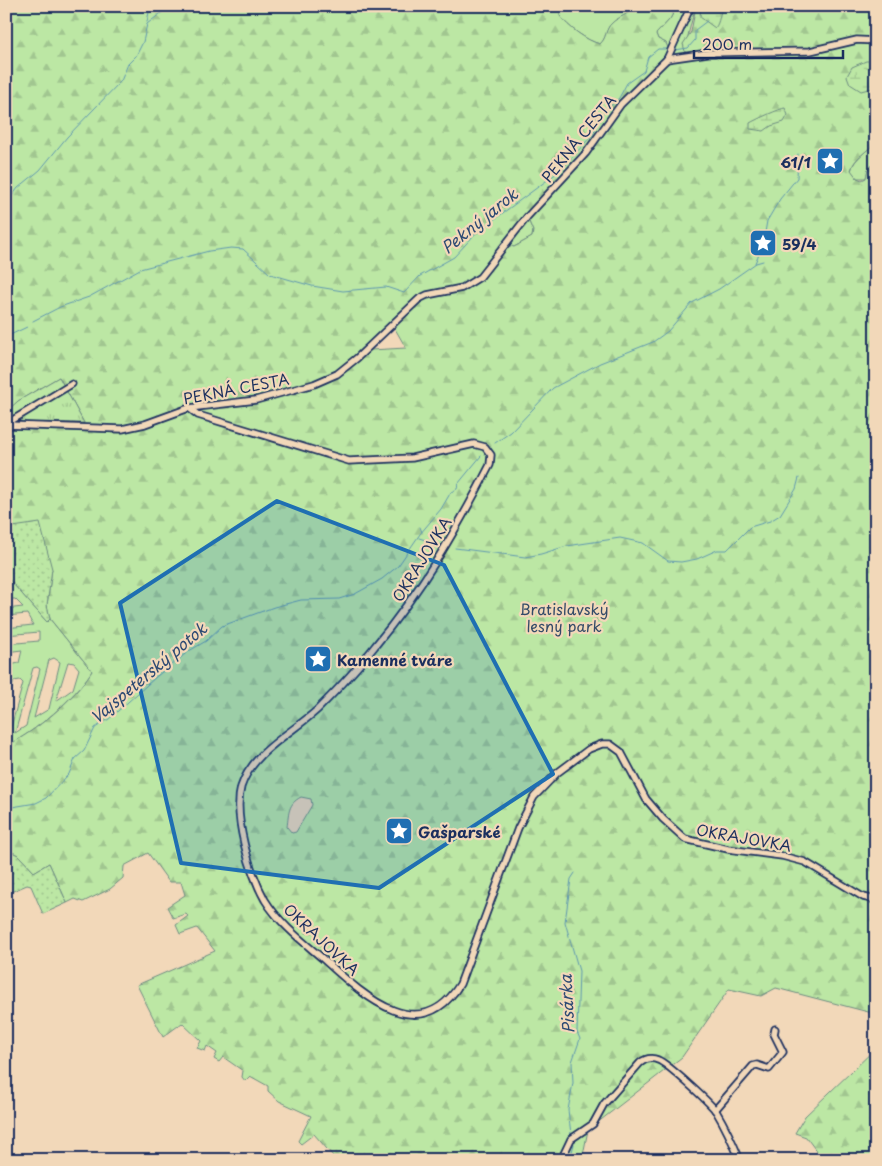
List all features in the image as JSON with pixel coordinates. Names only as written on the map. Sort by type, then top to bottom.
[{"type":"street","name":"PEKNÁ CESTA","points":[[6,424],[122,429],[145,424],[189,408],[256,400],[322,382],[337,374],[358,358],[419,299],[427,295],[462,288],[474,282],[528,217],[586,153],[621,104],[667,59],[691,6]]},
{"type":"street","points":[[667,59],[708,53],[810,51],[857,40],[876,41]]},
{"type":"street","points":[[6,424],[72,384]]},
{"type":"street","name":"OKRAJOVKA","points":[[189,408],[198,416],[349,461],[412,458],[474,444],[487,449],[491,458],[490,465],[448,542],[397,618],[350,676],[317,710],[262,755],[244,781],[240,792],[239,809],[248,858],[266,901],[279,918],[367,997],[388,1009],[407,1014],[431,1011],[442,1006],[460,984],[518,828],[534,797],[558,773],[590,749],[602,744],[610,744],[621,752],[646,799],[663,819],[685,839],[728,849],[806,862],[863,897],[876,900]]},
{"type":"street","points":[[715,1110],[753,1066],[757,1065],[769,1069],[781,1057],[783,1052],[774,1034],[775,1029]]},
{"type":"street","points":[[561,1160],[570,1139],[593,1124],[608,1100],[645,1059],[660,1060],[703,1096],[715,1110],[740,1160]]},
{"type":"highlighted area","points":[[277,501],[444,565],[553,774],[379,888],[181,863],[120,603]]},
{"type":"green space","name":"Bratislavský lesný park","points":[[6,6],[559,6],[560,16],[568,25],[584,37],[600,44],[610,25],[629,12],[634,6],[677,6],[670,19],[656,34],[658,39],[666,43],[668,48],[664,57],[667,62],[686,55],[683,44],[691,32],[696,6],[876,6],[876,141],[858,158],[851,170],[857,178],[862,180],[866,178],[868,169],[876,161],[876,1014],[776,988],[761,996],[729,989],[682,1057],[588,1130],[582,1160],[331,1160],[333,1156],[314,1134],[301,1144],[298,1141],[311,1116],[279,1101],[268,1091],[268,1086],[250,1076],[245,1081],[242,1077],[243,1071],[223,1057],[219,1062],[214,1059],[217,1053],[207,1046],[205,1051],[197,1048],[201,1041],[182,1023],[163,1037],[137,985],[215,951],[197,928],[180,934],[176,925],[188,916],[186,914],[173,918],[167,907],[185,895],[181,882],[169,882],[148,853],[124,866],[123,878],[110,889],[83,902],[75,899],[67,903],[49,863],[34,872],[18,855],[6,849],[6,746],[54,714],[85,682],[92,671],[50,619],[47,605],[52,569],[13,527],[6,528],[6,430],[13,426],[32,423],[84,423],[59,377],[18,401],[9,410],[6,407]],"holes":[[[527,217],[533,231],[532,237],[514,247],[507,245]],[[394,327],[406,348],[371,350]],[[301,797],[311,799],[312,805],[296,832],[292,833],[287,827],[288,817],[291,806]]]},
{"type":"green space","points":[[559,6],[634,6],[629,12],[610,25],[600,44],[584,37],[568,25],[560,16]]},
{"type":"green space","points":[[677,6],[696,6],[686,55],[666,62],[664,57],[666,43],[658,39],[656,34],[670,19]]},
{"type":"green space","points":[[701,6],[723,6],[715,28],[700,17]]},
{"type":"green space","points":[[866,61],[876,61],[876,87],[861,91],[850,84],[847,76],[852,67]]},
{"type":"green space","points":[[785,108],[788,115],[784,122],[771,126],[764,131],[750,129],[750,123]]},
{"type":"green space","points":[[876,141],[876,161],[868,169],[866,178],[857,178],[851,171],[855,162]]},
{"type":"green space","points":[[527,217],[533,231],[532,237],[514,247],[506,245]]},
{"type":"green space","points":[[59,377],[84,423],[32,423],[22,424],[6,430],[6,407],[9,409],[18,401]]},
{"type":"green space","points":[[40,523],[52,569],[47,605],[50,619],[47,622],[6,576],[6,528]]},
{"type":"green space","points":[[6,576],[47,622],[50,619],[92,671],[75,693],[53,714],[41,724],[6,746],[23,683],[20,680],[14,681],[6,708],[6,666],[19,663],[22,650],[6,652],[6,644],[39,641],[39,632],[6,635],[6,628],[33,625],[27,614],[6,616],[6,609],[23,607],[15,599],[6,599],[6,593],[10,592],[6,588]],"holes":[[[54,658],[60,662],[49,709],[34,718],[49,660]],[[68,662],[74,663],[79,669],[73,689],[56,701]],[[37,667],[40,669],[26,726],[15,733],[33,668]]]},
{"type":"green space","points":[[6,849],[18,855],[34,872],[49,863],[67,903],[43,914],[31,886],[27,885],[6,894]]},
{"type":"green space","points":[[876,1048],[876,1160],[823,1160],[806,1137],[795,1133],[805,1116]]},
{"type":"waterway","points":[[147,6],[149,12],[147,22]]},
{"type":"waterway","points":[[6,204],[18,188],[40,170],[67,137],[121,81],[128,64],[136,56],[143,42],[147,24],[170,6]]},
{"type":"waterway","name":"Pekný jarok","points":[[675,50],[688,48],[695,40],[695,30],[707,21]]},
{"type":"waterway","name":"Pekný jarok","points":[[33,321],[60,307],[89,297],[140,269],[209,251],[231,248],[243,249],[270,274],[312,286],[343,291],[386,287],[404,293],[420,276],[454,257],[477,232],[561,170],[593,134],[601,115],[619,98],[627,83],[644,71],[648,57],[658,49],[668,49]]},
{"type":"waterway","points":[[755,263],[763,244],[767,221],[780,199],[797,178],[798,154]]},
{"type":"waterway","name":"Vajspeterský potok","points":[[495,443],[511,432],[553,388],[600,363],[653,342],[668,331],[692,303],[719,289],[756,263],[763,261]]},
{"type":"waterway","name":"Pekný jarok","points":[[6,337],[27,327]]},
{"type":"waterway","name":"Vajspeterský potok","points":[[6,808],[36,803],[46,798],[69,774],[75,759],[84,751],[95,728],[109,719],[157,676],[189,651],[206,641],[222,626],[274,607],[301,600],[339,599],[355,594],[382,579],[398,566],[420,534],[441,509],[451,492],[457,489],[458,484],[481,456]]},
{"type":"waterway","points":[[455,548],[525,557],[567,546],[620,538],[643,543],[668,561],[681,562],[697,559],[717,550],[727,550],[750,527],[770,521],[780,515],[796,489],[799,478]]},
{"type":"waterway","name":"Vajspeterský potok","points":[[420,527],[422,532]]},
{"type":"waterway","points":[[419,538],[435,543]]},
{"type":"waterway","name":"Pisárka","points":[[571,1134],[568,1110],[573,1083],[572,1062],[580,1039],[577,1032],[579,971],[565,922],[571,879],[575,873]]},
{"type":"waterway","name":"Pisárka","points":[[570,1160],[574,1144]]},
{"type":"place","name":"61/1","points":[[830,161]]},
{"type":"place","name":"59/4","points":[[763,243]]},
{"type":"place","name":"Kamenné tváre","points":[[318,659]]},
{"type":"place","name":"Gašparské","points":[[399,831]]}]
